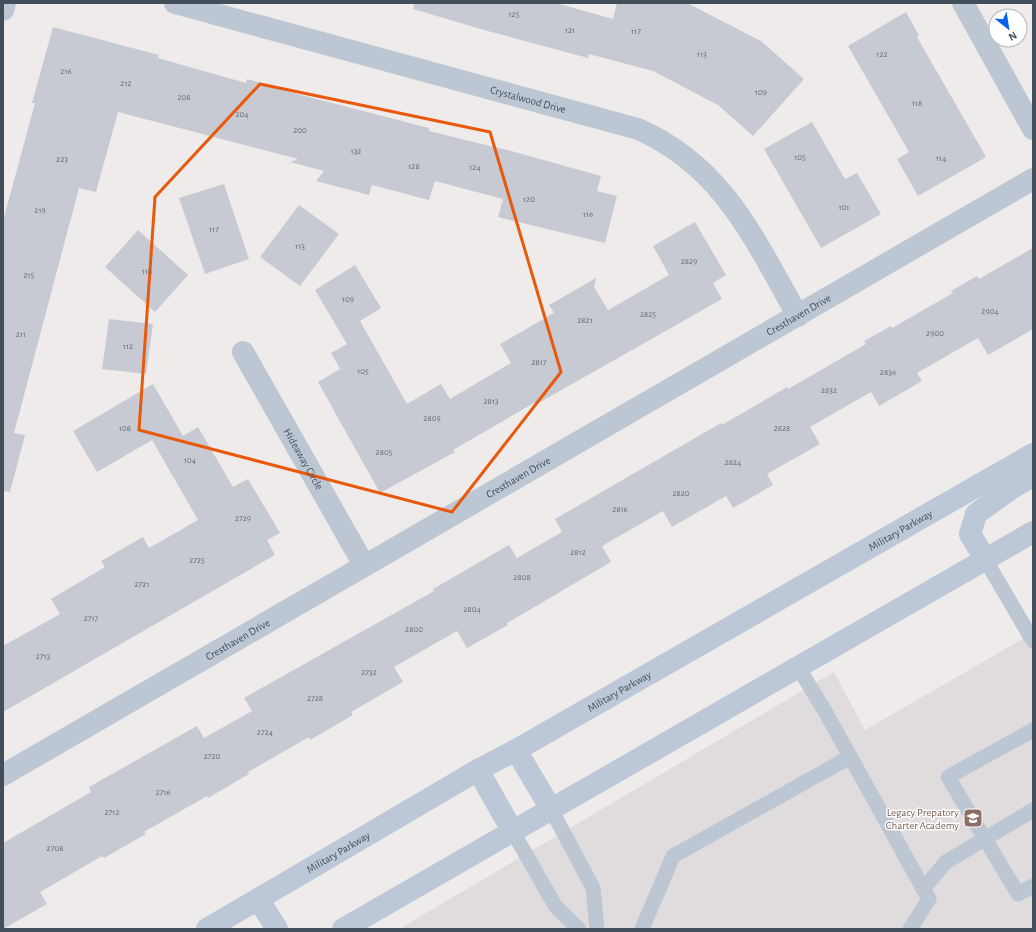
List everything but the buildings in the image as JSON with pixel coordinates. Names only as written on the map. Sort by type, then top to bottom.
[{"type":"main road","name":"Military Parkway","points":[[207,929],[478,770],[516,750],[1033,454]]},
{"type":"main road","points":[[985,559],[970,534],[976,514],[1012,488],[1033,476]]},
{"type":"main road","points":[[343,929],[1033,532]]},
{"type":"main road","points":[[516,750],[551,809]]},
{"type":"main road","points":[[478,770],[512,832]]},
{"type":"main road","points":[[258,899],[277,929]]},
{"type":"street","points":[[3,10],[5,3]]},
{"type":"street","name":"Crystalwood Drive","points":[[175,3],[638,129],[660,139],[683,154],[716,185],[741,217],[798,316]]},
{"type":"street","points":[[963,3],[1033,129]]},
{"type":"street","name":"Cresthaven Drive","points":[[3,775],[1033,179]]},
{"type":"street","name":"Hideaway Circle","points":[[243,352],[364,565]]},
{"type":"lane","points":[[985,559],[1033,641]]},
{"type":"lane","points":[[798,667],[929,899],[910,929]]},
{"type":"lane","points":[[1033,730],[948,777],[1018,894],[1033,886]]},
{"type":"lane","points":[[642,929],[673,856],[850,758]]},
{"type":"lane","points":[[551,809],[593,888],[596,929]]},
{"type":"lane","points":[[923,889],[946,862],[1033,810]]},
{"type":"lane","points":[[512,832],[556,907],[578,929]]},
{"type":"highlighted area","points":[[260,84],[490,132],[561,372],[452,512],[139,430],[155,197]]},
{"type":"shaded area","points":[[1033,633],[1033,929],[399,929],[834,672],[865,730]]},
{"type":"place","name":"Legacy Prepatory Charter Academy","points":[[973,818]]}]
